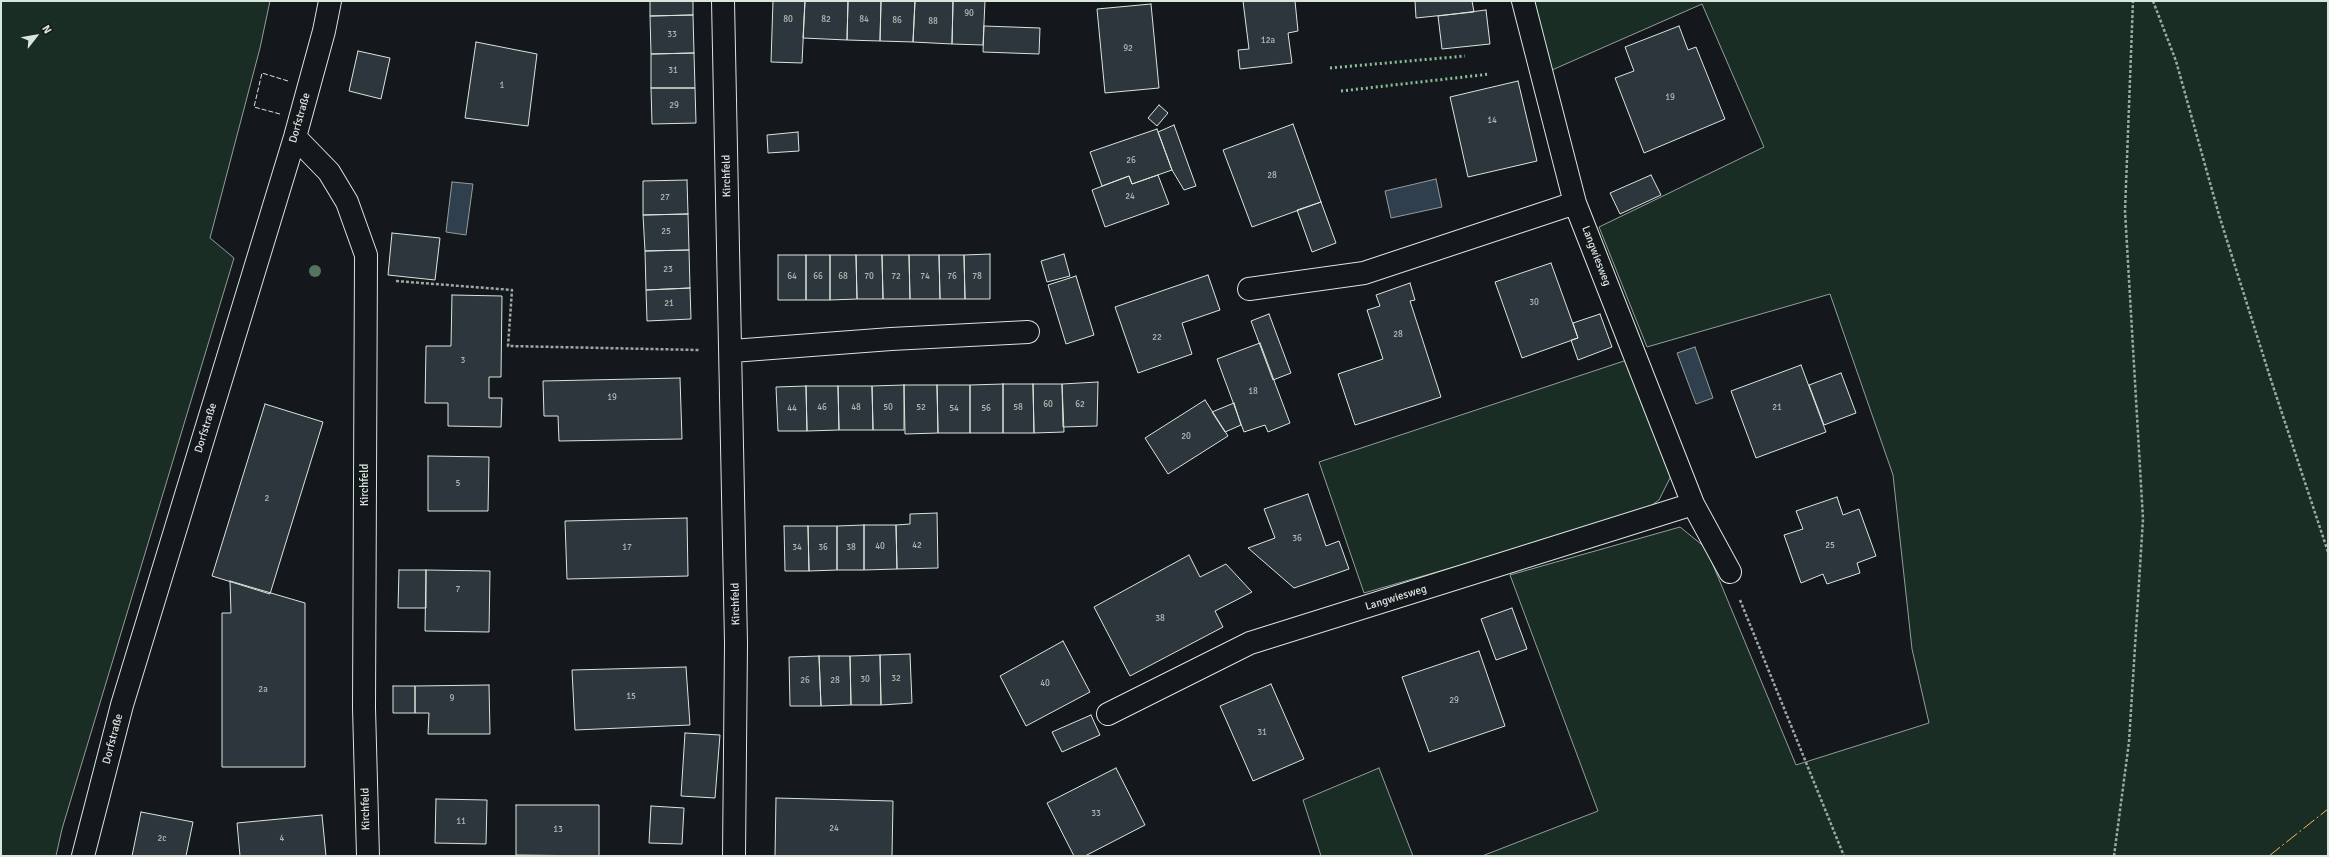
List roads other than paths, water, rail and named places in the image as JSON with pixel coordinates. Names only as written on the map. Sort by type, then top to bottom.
[{"type":"street","name":"Dorfstraße","points":[[83,856],[122,705],[295,137],[324,31],[330,1]]},
{"type":"street","name":"Kirchfeld","points":[[723,1],[732,351],[736,643],[734,856]]},
{"type":"street","name":"Langwiesweg","points":[[1523,1],[1575,203],[1693,504],[1730,572]]},
{"type":"street","name":"Kirchfeld","points":[[295,137],[329,172],[347,202],[366,255],[364,708],[368,856]]},
{"type":"street","points":[[1249,289],[1364,273],[1575,203]]},
{"type":"street","points":[[732,351],[891,339],[1028,332]]},
{"type":"street","name":"Langwiesweg","points":[[1108,714],[1250,644],[1693,504]]},
{"type":"water","points":[[1436,179],[1442,207],[1391,218],[1385,191]]},
{"type":"water","points":[[452,182],[473,184],[466,235],[446,232]]},
{"type":"water","points":[[1695,347],[1713,398],[1696,404],[1677,353]]}]
